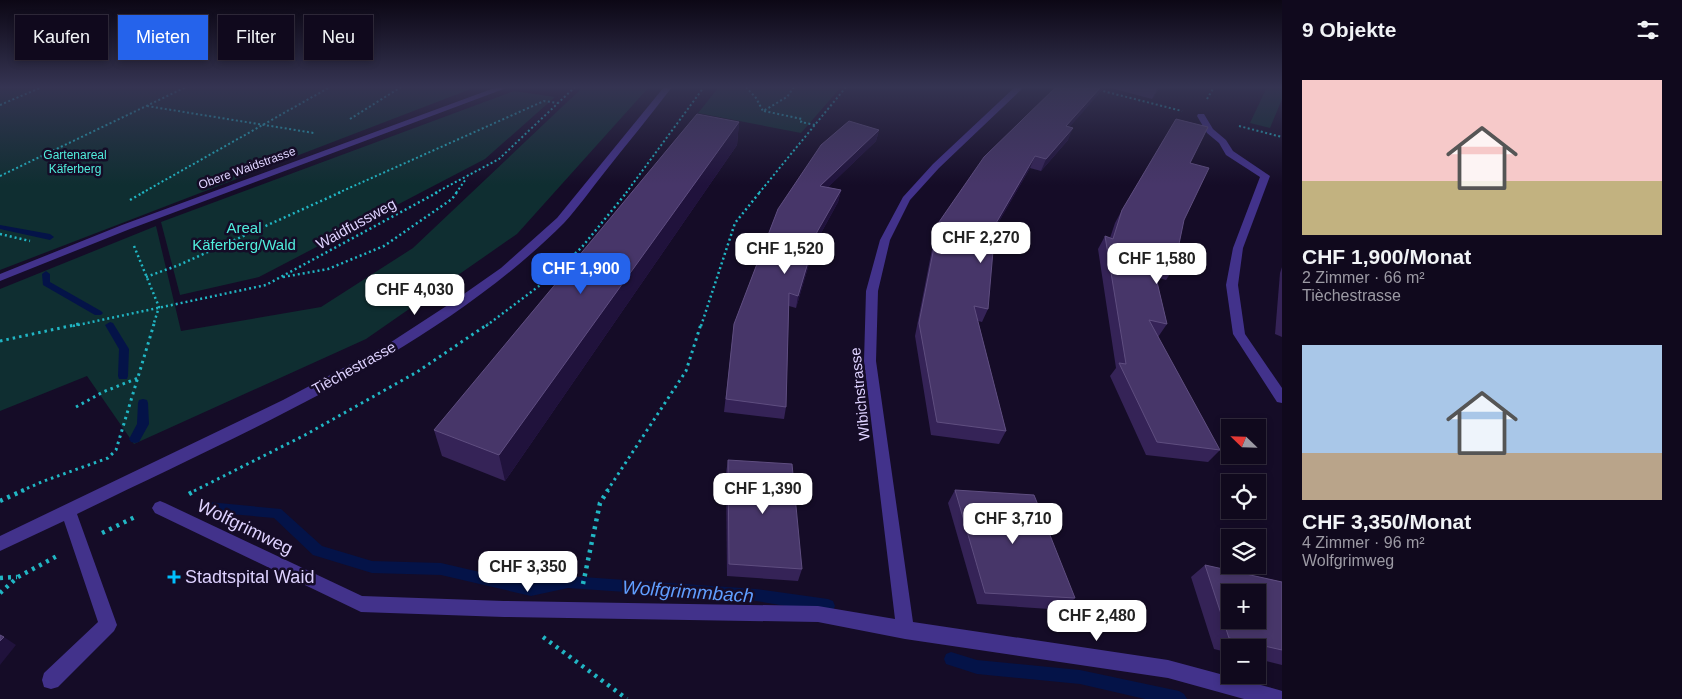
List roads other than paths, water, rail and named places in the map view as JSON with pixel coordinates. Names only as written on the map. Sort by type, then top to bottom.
[{"type":"street","name":"Obere Waidstrasse","points":[[0,278],[126,227],[417,120]]},
{"type":"street","name":"Tièchestrasse","points":[[0,544],[288,404],[388,349],[455,306],[505,270],[561,220],[642,120]]},
{"type":"street","name":"Wibichstrasse","points":[[906,630],[870,361],[872,292],[885,240],[906,199],[936,166],[985,120]]},
{"type":"street","points":[[1203,120],[1210,131],[1223,142],[1228,153],[1265,176],[1238,248],[1232,285],[1239,334],[1282,398]]},
{"type":"street","name":"Wolfgrimweg","points":[[160,508],[360,604],[504,609],[818,614],[906,630],[1168,669],[1279,699]]},
{"type":"street","points":[[51,680],[108,625],[68,511]]},
{"type":"waterway","points":[[0,227],[50,237]]},
{"type":"waterway","name":"Wolfgrimmbach","points":[[46,274],[46,283],[98,313]]},
{"type":"waterway","name":"Wolfgrimmbach","points":[[110,325],[124,349],[123,376]]},
{"type":"waterway","name":"Wolfgrimmbach","points":[[135,439],[143,424],[143,403]]},
{"type":"waterway","name":"Wolfgrimmbach","points":[[208,507],[277,513],[318,551],[372,567],[441,569],[531,590],[568,582],[756,595],[828,606]]},
{"type":"waterway","name":"Wolfgrimmbach","points":[[951,659],[977,667],[1080,677],[1179,699]]},
{"type":"place","name":"Stadtspital Waid","points":[[174,577]]},
{"type":"park label","name":"Gartenareal Käferberg","points":[[75,162]]},
{"type":"park label","name":"Areal Käferberg/Wald","points":[[244,236]]}]
